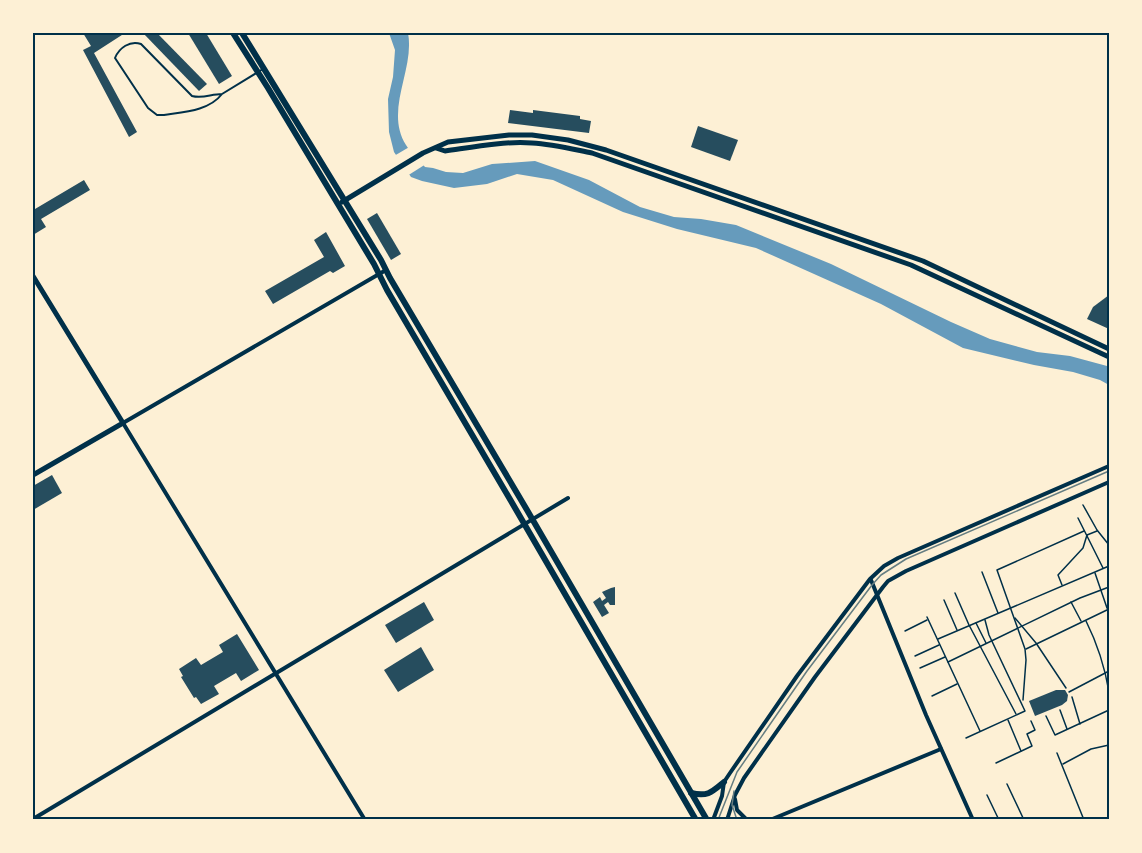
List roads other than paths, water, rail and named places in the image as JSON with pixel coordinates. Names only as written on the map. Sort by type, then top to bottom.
[{"type":"main road","points":[[233,33],[261,70],[345,200],[707,820]]},
{"type":"main road","points":[[242,33],[378,274],[696,820]]},
{"type":"main road","points":[[691,793],[703,795],[711,793],[724,782]]},
{"type":"street","points":[[338,204],[423,153],[448,142],[521,135],[556,138],[594,146],[924,261],[1109,349]]},
{"type":"street","points":[[436,148],[445,151],[509,143],[531,143],[592,153],[911,265],[1109,357]]},
{"type":"street","points":[[33,475],[386,270]]},
{"type":"street","points":[[33,276],[365,820]]},
{"type":"street","points":[[712,820],[722,796],[724,782],[797,676],[870,579],[884,566],[1109,466]]},
{"type":"street","points":[[727,820],[735,795],[744,778],[809,686],[888,581],[1109,482]]},
{"type":"street","points":[[33,819],[568,498]]},
{"type":"street","points":[[870,579],[940,749],[973,820]]},
{"type":"street","points":[[770,820],[940,749]]},
{"type":"street","points":[[735,795],[737,810],[747,820]]},
{"type":"lane","points":[[222,94],[199,98],[192,96],[141,44],[136,42],[117,53],[115,58],[148,108],[157,115],[205,107],[261,70]]},
{"type":"water","points":[[389,33],[408,33],[408,61],[398,118],[400,132],[406,145],[425,167],[463,173],[492,164],[535,161],[589,180],[640,207],[674,217],[736,225],[831,264],[990,339],[1037,352],[1070,356],[1107,366],[1109,367],[1109,385],[1073,372],[963,348],[881,304],[756,248],[677,229],[623,212],[553,180],[517,174],[487,184],[454,188],[411,177],[394,152],[389,132],[388,99],[393,77],[395,50]]},
{"type":"tram line","points":[[718,820],[737,772],[807,671],[881,575],[906,559],[1109,471]]},
{"type":"tram line","points":[[734,791],[732,805],[737,820]]}]
